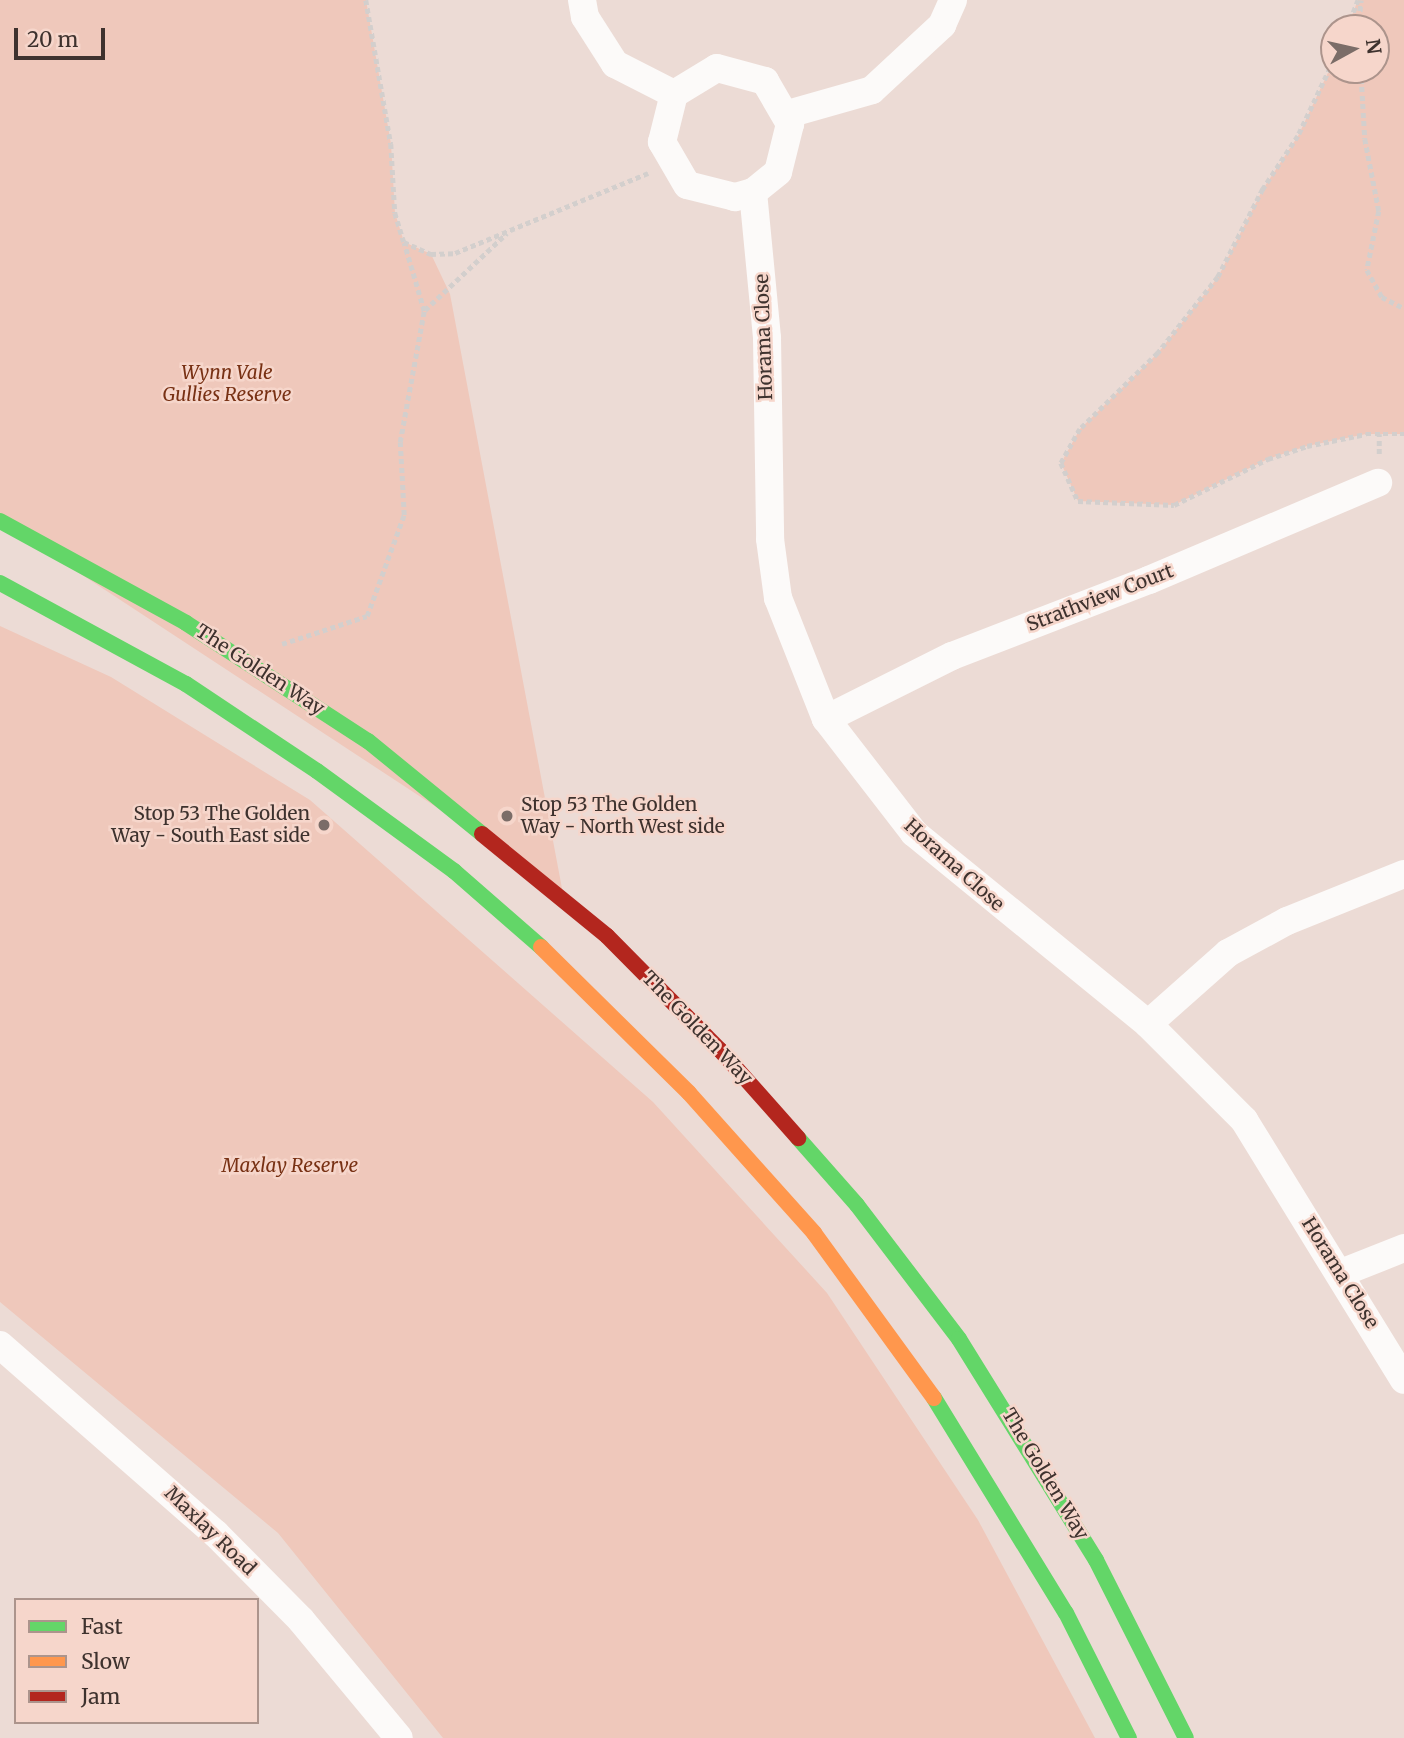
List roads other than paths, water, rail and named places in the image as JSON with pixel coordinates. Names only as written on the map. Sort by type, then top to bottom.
[{"type":"main road","name":"The Golden Way","points":[[0,521],[94,570],[240,657],[368,741],[590,921],[720,1050],[828,1169],[929,1297],[1013,1419],[1102,1572],[1186,1738]]},
{"type":"main road","points":[[0,583],[83,625],[195,690],[317,771],[454,871],[537,943],[689,1093],[814,1233],[937,1402],[1060,1602],[1129,1738]]},
{"type":"street","points":[[582,0],[585,17],[615,64],[674,94]]},
{"type":"street","points":[[788,114],[872,90],[942,24],[953,0]]},
{"type":"street","points":[[717,68],[765,81],[788,114],[778,172],[753,192],[735,197],[687,185],[662,142],[674,94],[717,68]]},
{"type":"street","name":"Horama Close","points":[[753,192],[767,338],[770,539],[779,598],[826,719],[914,833],[1149,1024],[1244,1120],[1341,1273],[1404,1380]]},
{"type":"street","name":"Strathview Court","points":[[826,719],[952,656],[1149,580],[1378,483]]},
{"type":"street","points":[[1149,1024],[1228,953],[1287,921],[1404,874]]},
{"type":"street","points":[[1341,1273],[1404,1248]]},
{"type":"street","name":"Maxlay Road","points":[[0,1345],[216,1534],[301,1620],[399,1738]]},
{"type":"place","name":"Stop 53 The Golden Way - North West side","points":[[507,816]]},
{"type":"place","name":"Stop 53 The Golden Way - South East side","points":[[324,825]]},
{"type":"park label","name":"Wynn Vale Gullies Reserve","points":[[227,384]]},
{"type":"park label","name":"Maxlay Reserve","points":[[290,1166]]}]
